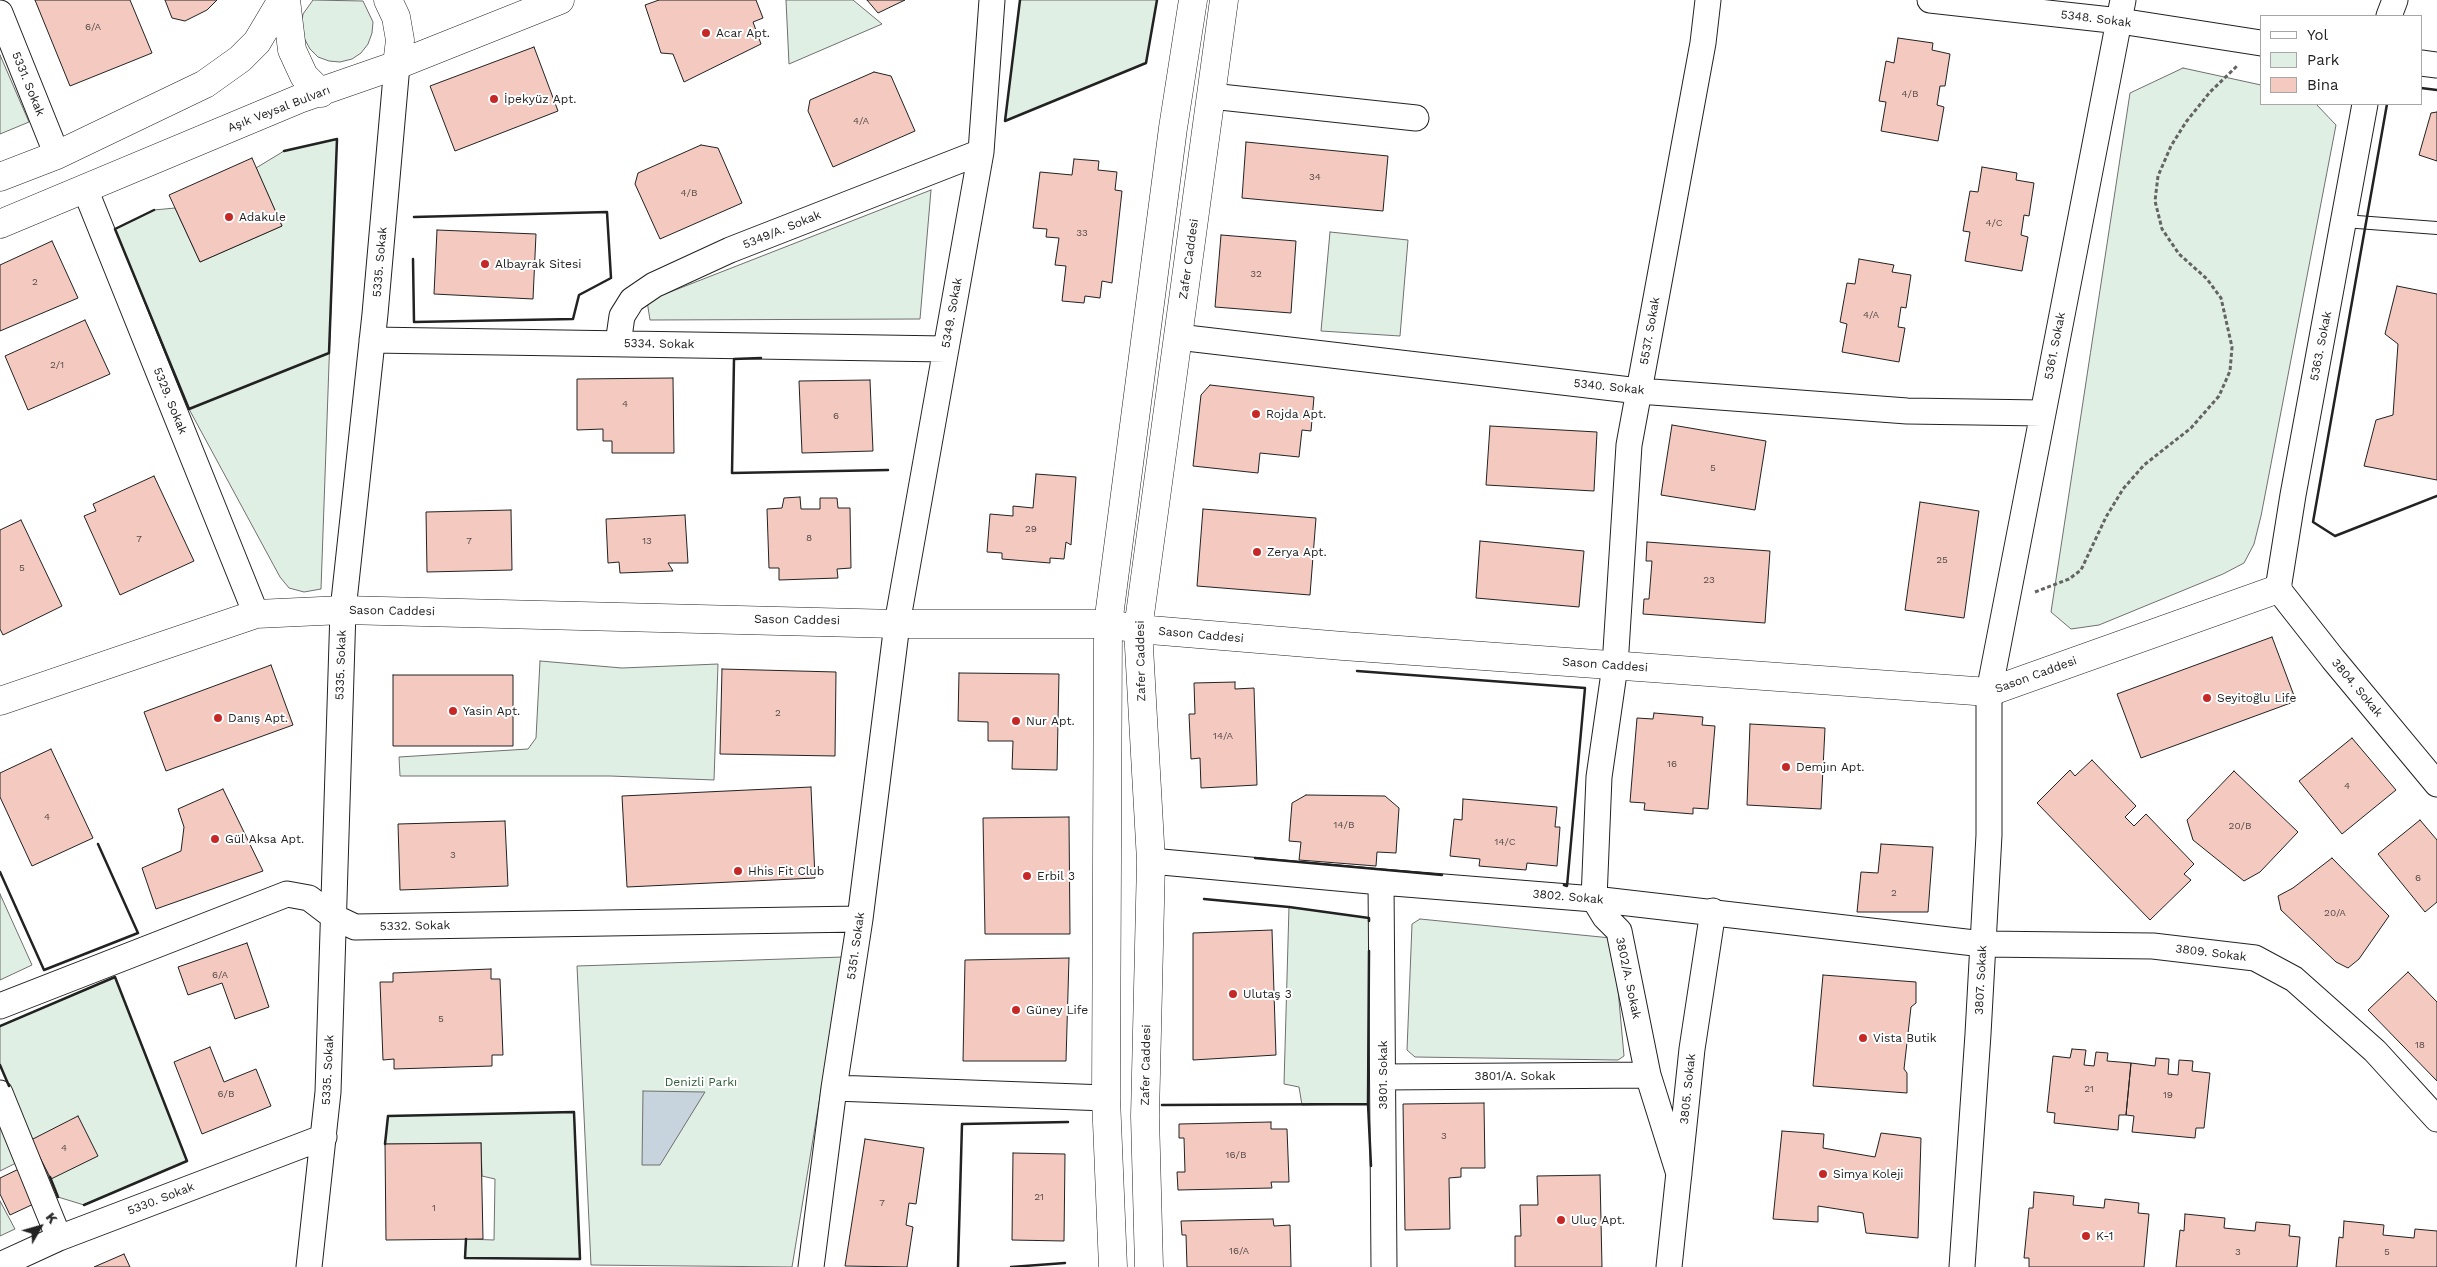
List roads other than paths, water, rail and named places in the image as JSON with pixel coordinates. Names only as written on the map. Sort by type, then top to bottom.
[{"type":"main road","points":[[284,0],[292,50],[304,76],[321,93]]},
{"type":"main road","points":[[0,177],[57,155],[205,84],[240,59],[257,42],[284,0]]},
{"type":"main road","points":[[388,0],[396,18],[400,40],[396,65]]},
{"type":"main road","name":"Aşık Veysal Bulvarı","points":[[0,224],[299,99],[321,93],[396,65],[560,0]]},
{"type":"main road","points":[[1113,1267],[1106,1098],[1108,624],[1173,128],[1194,0]]},
{"type":"main road","name":"Zafer Caddesi","points":[[1149,1267],[1145,1116],[1150,861],[1138,629],[1224,0]]},
{"type":"main road","name":"Sason Caddesi","points":[[0,701],[256,614],[343,610],[897,624],[1108,624],[1138,629],[1615,666],[1720,671],[1989,692],[2278,589]]},
{"type":"street","name":"5349. Sokak","points":[[897,624],[980,152],[992,0]]},
{"type":"street","name":"5537. Sokak","points":[[1615,666],[1629,445],[1703,43],[1708,0]]},
{"type":"street","name":"5348. Sokak","points":[[1930,0],[2121,11],[2260,42]]},
{"type":"street","points":[[2389,15],[2395,0]]},
{"type":"street","name":"5361. Sokak","points":[[1989,692],[2121,11]]},
{"type":"street","name":"5331. Sokak","points":[[0,13],[57,155]]},
{"type":"street","points":[[2422,63],[2437,65]]},
{"type":"street","name":"5335. Sokak","points":[[309,1267],[328,1092],[337,742],[343,610],[372,340],[396,65]]},
{"type":"street","points":[[1211,96],[1416,118]]},
{"type":"street","name":"5363. Sokak","points":[[2278,589],[2293,495],[2365,105]]},
{"type":"street","name":"5349/A. Sokak","points":[[618,344],[622,316],[632,300],[654,285],[730,250],[980,152]]},
{"type":"street","name":"5329. Sokak","points":[[85,189],[256,614]]},
{"type":"street","name":"5340. Sokak","points":[[1178,337],[1639,391],[1907,411],[2042,413]]},
{"type":"street","name":"5334. Sokak","points":[[372,340],[946,349]]},
{"type":"street","name":"3804. Sokak","points":[[2278,589],[2437,784]]},
{"type":"street","name":"5351. Sokak","points":[[811,1267],[834,1088],[860,919],[897,624]]},
{"type":"street","points":[[1594,899],[1599,777],[1615,666]]},
{"type":"street","name":"3807. Sokak","points":[[1962,1267],[1984,944],[1989,835],[1989,692]]},
{"type":"street","name":"3802. Sokak","points":[[1150,861],[1594,899],[1713,911],[1984,944]]},
{"type":"street","name":"3801. Sokak","points":[[1381,882],[1384,1267]]},
{"type":"street","name":"5332. Sokak","points":[[0,1006],[287,894],[309,898],[334,917],[355,927],[860,919]]},
{"type":"street","name":"3802/A. Sokak","points":[[1594,899],[1605,917],[1618,931],[1648,1075],[1679,1174]]},
{"type":"street","name":"3805. Sokak","points":[[1670,1267],[1692,1049],[1713,911]]},
{"type":"street","name":"3809. Sokak","points":[[1984,944],[2153,946],[2255,958],[2294,979],[2375,1051],[2437,1119]]},
{"type":"street","name":"3801/A. Sokak","points":[[1382,1077],[1648,1075]]},
{"type":"street","points":[[834,1088],[1106,1098]]},
{"type":"street","points":[[0,1093],[59,1238]]},
{"type":"street","name":"5330. Sokak","points":[[0,1264],[59,1238],[324,1137]]},
{"type":"lane","points":[[2344,221],[2437,228]]},
{"type":"place","name":"Acar Apt.","points":[[706,33]]},
{"type":"place","name":"İpekyüz Apt.","points":[[494,99]]},
{"type":"place","name":"Adakule","points":[[229,217]]},
{"type":"place","name":"Albayrak Sitesi","points":[[485,264]]},
{"type":"place","name":"Rojda Apt.","points":[[1256,414]]},
{"type":"place","name":"Zerya Apt.","points":[[1257,552]]},
{"type":"place","name":"Seyitoğlu Life","points":[[2207,698]]},
{"type":"place","name":"Yasin Apt.","points":[[453,711]]},
{"type":"place","name":"Danış Apt.","points":[[218,718]]},
{"type":"place","name":"Nur Apt.","points":[[1016,721]]},
{"type":"place","name":"Demjın Apt.","points":[[1786,767]]},
{"type":"place","name":"Gül Aksa Apt.","points":[[215,839]]},
{"type":"place","name":"Hhis Fit Club","points":[[738,871]]},
{"type":"place","name":"Erbil 3","points":[[1027,876]]},
{"type":"place","name":"Ulutaş 3","points":[[1233,994]]},
{"type":"place","name":"Güney Life","points":[[1016,1010]]},
{"type":"place","name":"Vista Butik","points":[[1863,1038]]},
{"type":"place","name":"Simya Koleji","points":[[1823,1174]]},
{"type":"place","name":"Uluç Apt.","points":[[1561,1220]]},
{"type":"place","name":"K-1","points":[[2086,1236]]},
{"type":"park label","name":"Denizli Parkı","points":[[701,1082]]}]
